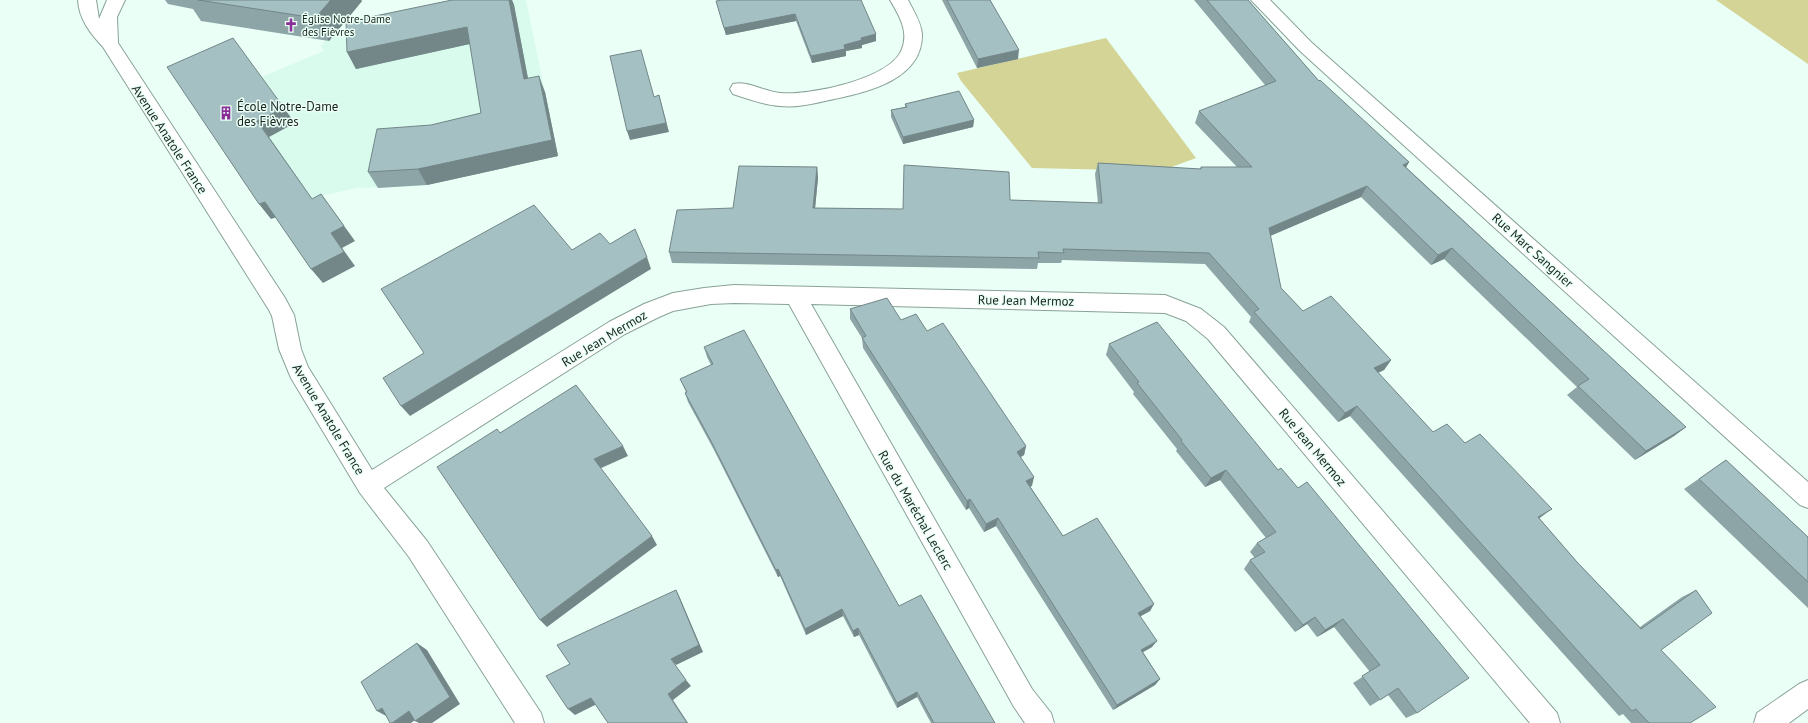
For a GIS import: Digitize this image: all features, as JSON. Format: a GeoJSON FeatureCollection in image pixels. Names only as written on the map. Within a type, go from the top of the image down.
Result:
{"type":"FeatureCollection","features":[{"type":"Feature","properties":{"kind":"street","name":"Avenue Anatole France"},"geometry":{"type":"LineString","coordinates":[[87,0],[89,13],[94,25],[109,43],[277,304],[283,315],[292,355],[298,371],[368,485],[418,549],[531,723]]}},
{"type":"Feature","properties":{"kind":"street"},"geometry":{"type":"LineString","coordinates":[[109,43],[108,17],[116,0]]}},
{"type":"Feature","properties":{"kind":"street"},"geometry":{"type":"LineString","coordinates":[[739,89],[772,99],[801,100],[878,81],[890,74],[900,64],[908,54],[912,44],[911,24],[899,0]]}},
{"type":"Feature","properties":{"kind":"street","name":"Rue Marc Sangnier"},"geometry":{"type":"LineString","coordinates":[[1260,0],[1306,47],[1808,497]]}},
{"type":"Feature","properties":{"kind":"street","name":"Rue Jean Mermoz"},"geometry":{"type":"LineString","coordinates":[[368,485],[617,328],[647,312],[672,302],[703,296],[734,294],[1165,304],[1186,310],[1203,320],[1216,334],[1548,723]]}},
{"type":"Feature","properties":{"kind":"street","name":"Rue du Maréchal Leclerc"},"geometry":{"type":"LineString","coordinates":[[795,296],[1019,692],[1041,723]]}},
{"type":"Feature","properties":{"kind":"street"},"geometry":{"type":"LineString","coordinates":[[1767,723],[1808,693]]}},
{"type":"Feature","properties":{"kind":"shaded area"},"geometry":{"type":"Polygon","coordinates":[[[515,0],[526,0],[558,156],[427,185],[356,188],[308,199],[218,66],[261,77],[324,51],[321,46],[329,37],[515,0]]]}},
{"type":"Feature","properties":{"kind":"green space"},"geometry":{"type":"Polygon","coordinates":[[[1716,0],[1808,0],[1808,64],[1716,0]]]}},
{"type":"Feature","properties":{"kind":"green space"},"geometry":{"type":"Polygon","coordinates":[[[1106,38],[1196,158],[1161,171],[1032,168],[961,81],[957,73],[1106,38]]]}},
{"type":"Feature","properties":{"kind":"building"},"geometry":{"type":"Polygon","coordinates":[[[198,0],[331,0],[315,18],[198,0]]]}},
{"type":"Feature","properties":{"kind":"building"},"geometry":{"type":"Polygon","coordinates":[[[452,0],[509,0],[524,79],[539,76],[552,140],[418,169],[368,172],[377,129],[431,125],[481,113],[467,27],[347,52],[346,22],[452,0]]]}},
{"type":"Feature","properties":{"kind":"building"},"geometry":{"type":"Polygon","coordinates":[[[861,0],[876,34],[844,45],[845,49],[811,56],[795,14],[724,28],[716,1],[861,0]]]}},
{"type":"Feature","properties":{"kind":"building"},"geometry":{"type":"Polygon","coordinates":[[[947,0],[990,0],[1019,50],[978,59],[947,0]]]}},
{"type":"Feature","properties":{"kind":"building"},"geometry":{"type":"Polygon","coordinates":[[[1207,0],[1248,0],[1319,81],[1320,80],[1409,162],[1403,165],[1686,427],[1646,451],[1578,386],[1589,379],[1452,248],[1438,255],[1367,186],[1269,228],[1281,288],[1303,311],[1331,296],[1391,360],[1374,368],[1433,432],[1447,424],[1465,443],[1480,434],[1552,509],[1538,517],[1577,562],[1641,629],[1696,590],[1712,613],[1661,650],[1716,707],[1690,723],[1649,723],[1636,709],[1632,711],[1357,406],[1345,413],[1254,312],[1259,309],[1209,253],[1063,249],[1064,253],[1038,252],[1039,258],[669,252],[677,210],[733,208],[739,166],[817,167],[813,208],[903,209],[904,165],[1009,172],[1010,200],[1102,203],[1098,163],[1201,169],[1201,167],[1252,167],[1199,111],[1276,81],[1207,0]]]}},
{"type":"Feature","properties":{"kind":"building"},"geometry":{"type":"Polygon","coordinates":[[[233,38],[284,108],[257,121],[312,199],[321,194],[344,226],[331,233],[344,252],[311,269],[265,202],[259,204],[167,67],[233,38]]]}},
{"type":"Feature","properties":{"kind":"building"},"geometry":{"type":"Polygon","coordinates":[[[641,50],[654,97],[659,95],[666,123],[627,131],[610,56],[641,50]]]}},
{"type":"Feature","properties":{"kind":"building"},"geometry":{"type":"Polygon","coordinates":[[[959,91],[974,120],[903,137],[891,110],[907,107],[905,104],[959,91]]]}},
{"type":"Feature","properties":{"kind":"building"},"geometry":{"type":"Polygon","coordinates":[[[534,205],[572,250],[600,233],[610,244],[635,229],[647,257],[401,406],[383,378],[424,353],[381,289],[534,205]]]}},
{"type":"Feature","properties":{"kind":"building"},"geometry":{"type":"Polygon","coordinates":[[[887,298],[901,320],[916,314],[927,331],[943,323],[1026,446],[1017,452],[1034,477],[1026,481],[1063,536],[1097,518],[1154,604],[1138,613],[1157,641],[1141,650],[1160,679],[1117,705],[998,518],[986,524],[970,499],[967,501],[862,338],[866,336],[850,309],[887,298]]]}},
{"type":"Feature","properties":{"kind":"building"},"geometry":{"type":"Polygon","coordinates":[[[1157,322],[1278,470],[1281,468],[1298,488],[1307,482],[1469,678],[1417,713],[1398,688],[1380,700],[1362,676],[1380,665],[1343,619],[1325,630],[1315,617],[1303,625],[1250,560],[1265,552],[1257,543],[1276,532],[1226,470],[1211,478],[1181,441],[1182,440],[1137,383],[1139,382],[1109,344],[1157,322]]]}},
{"type":"Feature","properties":{"kind":"building"},"geometry":{"type":"Polygon","coordinates":[[[744,330],[899,606],[921,595],[995,723],[934,723],[917,692],[897,703],[858,628],[853,631],[842,609],[805,629],[778,569],[776,570],[685,393],[687,392],[680,379],[713,364],[704,347],[744,330]]]}},
{"type":"Feature","properties":{"kind":"building"},"geometry":{"type":"Polygon","coordinates":[[[576,385],[623,446],[594,459],[652,536],[540,620],[437,467],[497,429],[500,433],[576,385]]]}},
{"type":"Feature","properties":{"kind":"building"},"geometry":{"type":"Polygon","coordinates":[[[1726,460],[1808,537],[1808,582],[1699,479],[1726,460]]]}},
{"type":"Feature","properties":{"kind":"building"},"geometry":{"type":"Polygon","coordinates":[[[676,590],[699,645],[671,659],[686,680],[668,694],[687,723],[608,723],[591,698],[568,709],[546,676],[570,664],[557,645],[676,590]]]}},
{"type":"Feature","properties":{"kind":"building"},"geometry":{"type":"Polygon","coordinates":[[[417,643],[450,697],[415,721],[409,711],[390,723],[382,708],[377,711],[361,682],[417,643]]]}},
{"type":"Feature","properties":{"kind":"place","name":"Église Notre-Dame des Fièvres"},"geometry":{"type":"Point","coordinates":[291,25]}},
{"type":"Feature","properties":{"kind":"place","name":"École Notre-Dame des Fièvres"},"geometry":{"type":"Point","coordinates":[226,113]}}]}
